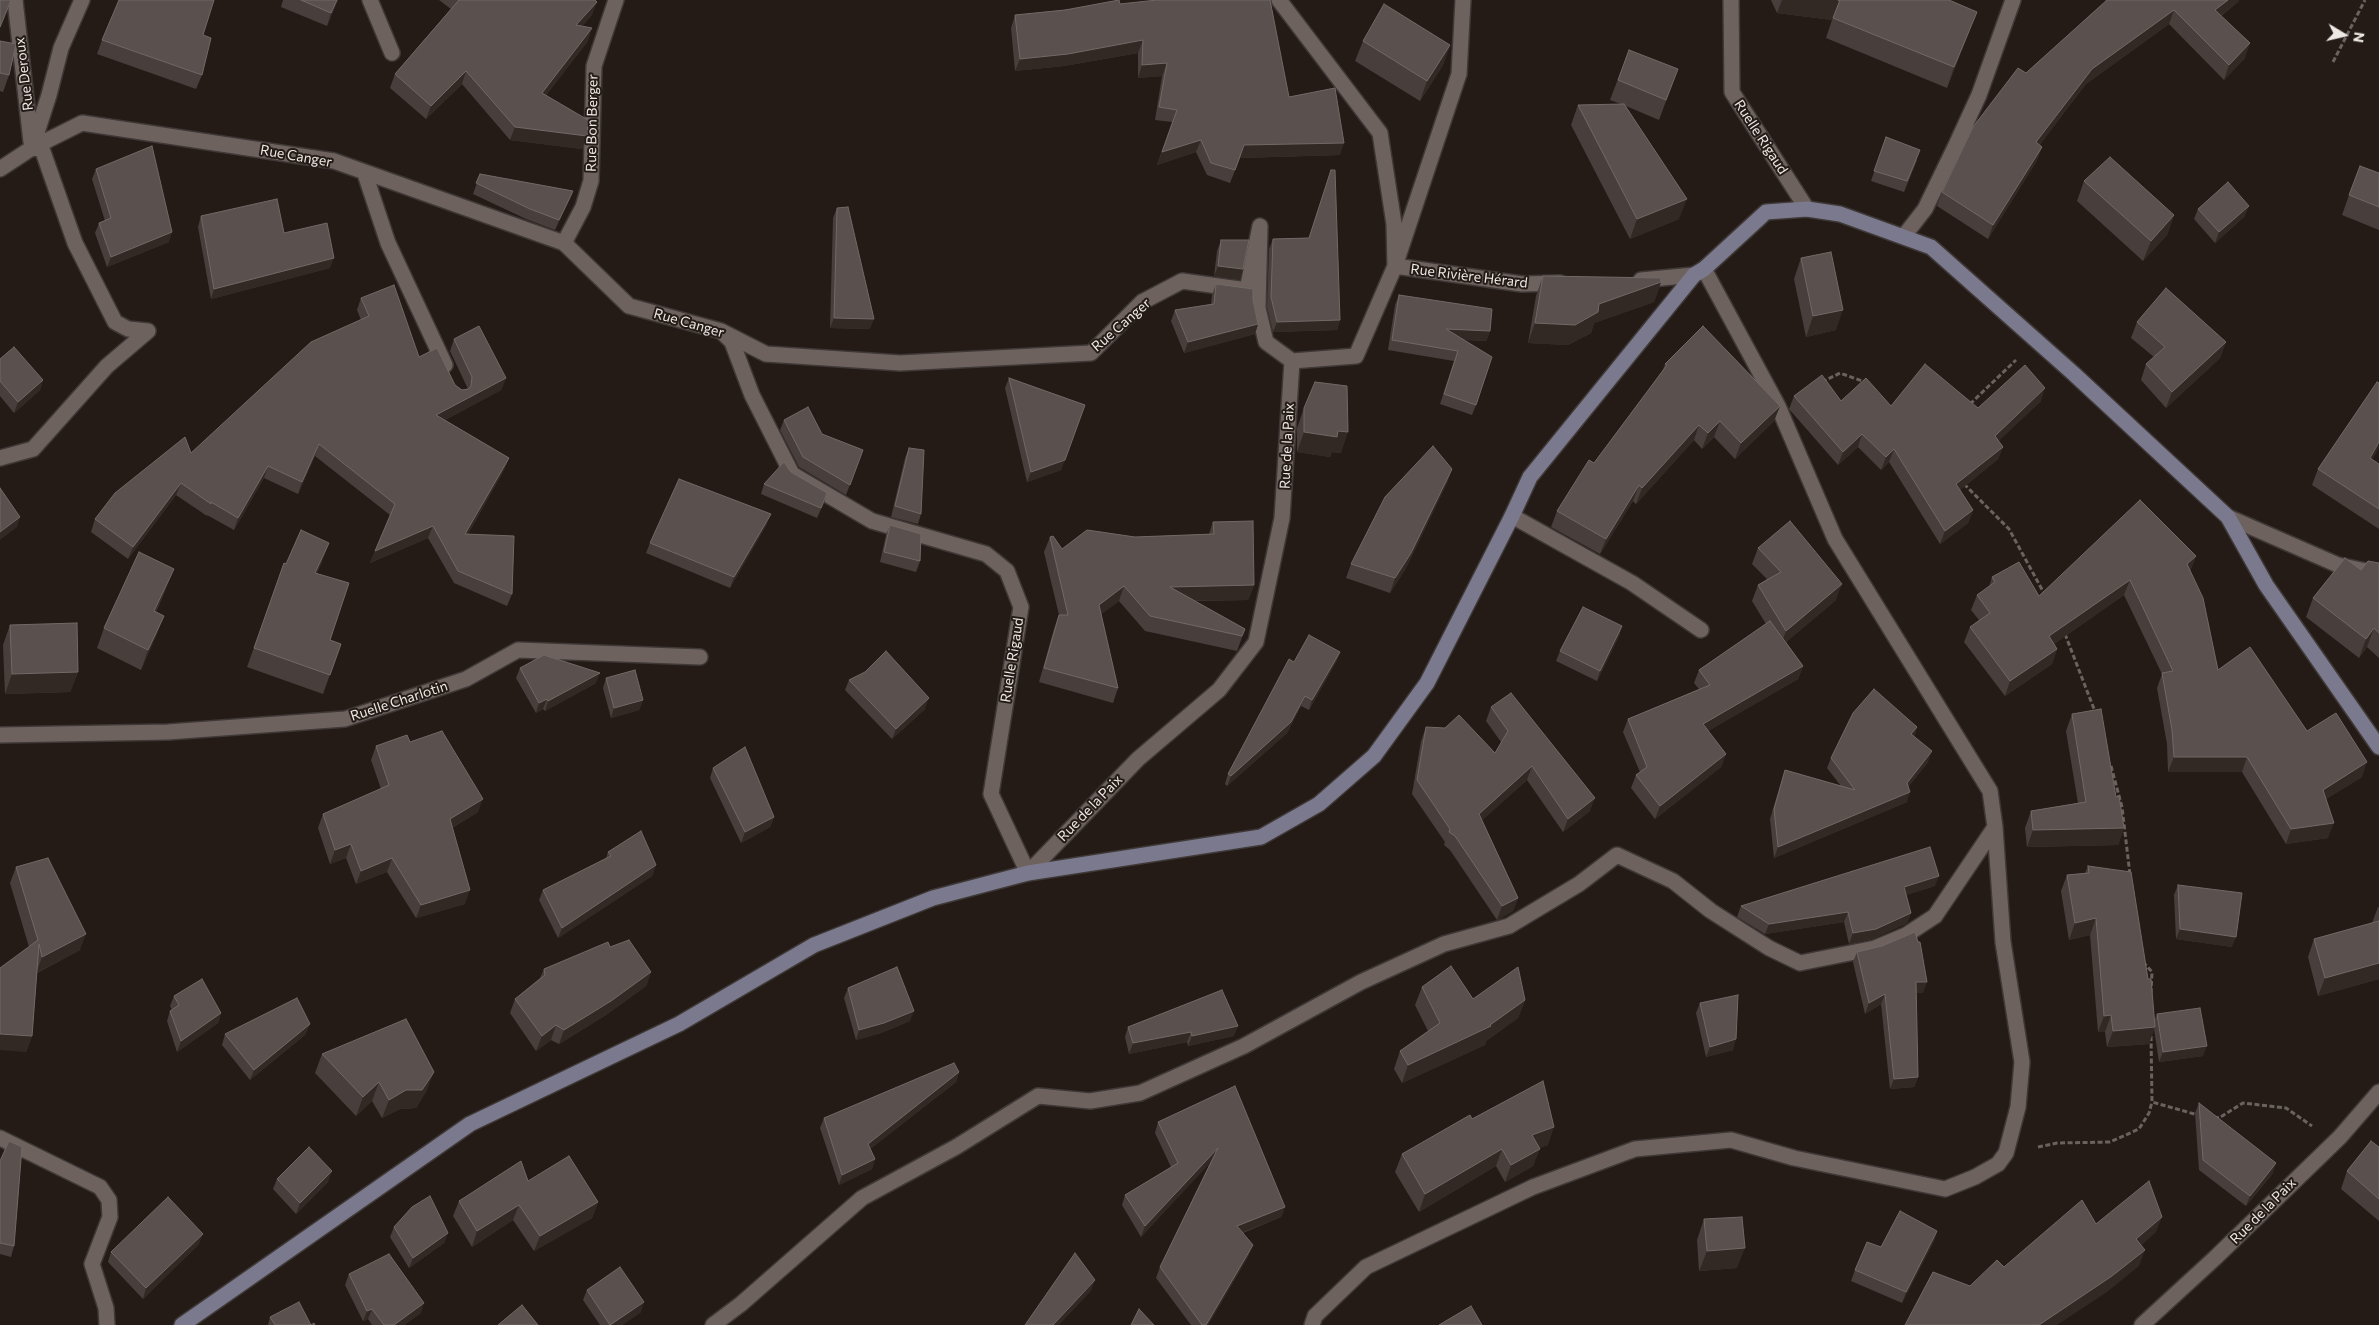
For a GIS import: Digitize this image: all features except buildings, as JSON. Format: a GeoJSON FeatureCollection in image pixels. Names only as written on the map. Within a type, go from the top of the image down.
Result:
{"type":"FeatureCollection","features":[{"type":"Feature","properties":{"kind":"street","name":"Rue Deroux"},"geometry":{"type":"LineString","coordinates":[[15,0],[32,148]]}},
{"type":"Feature","properties":{"kind":"street"},"geometry":{"type":"LineString","coordinates":[[0,458],[34,449],[106,366],[148,331],[128,329],[115,322],[75,243],[42,149],[32,148],[49,96],[61,48],[82,0]]}},
{"type":"Feature","properties":{"kind":"street"},"geometry":{"type":"LineString","coordinates":[[370,0],[392,52]]}},
{"type":"Feature","properties":{"kind":"street","name":"Rue Bon Berger"},"geometry":{"type":"LineString","coordinates":[[564,243],[584,207],[591,181],[594,66],[616,0]]}},
{"type":"Feature","properties":{"kind":"street","name":"Rue Rivière Hérard"},"geometry":{"type":"LineString","coordinates":[[1279,0],[1380,133],[1394,224],[1394,266],[1522,284],[1572,283]]}},
{"type":"Feature","properties":{"kind":"street"},"geometry":{"type":"LineString","coordinates":[[1292,361],[1356,356],[1394,266],[1459,74],[1463,0]]}},
{"type":"Feature","properties":{"kind":"street","name":"Ruelle Rigaud"},"geometry":{"type":"LineString","coordinates":[[1731,0],[1732,92],[1807,209]]}},
{"type":"Feature","properties":{"kind":"street"},"geometry":{"type":"LineString","coordinates":[[1904,236],[1924,210],[1964,128],[1979,95],[2012,0]]}},
{"type":"Feature","properties":{"kind":"street","name":"Rue Canger"},"geometry":{"type":"LineString","coordinates":[[0,169],[32,148],[82,123],[334,161],[364,174],[564,243],[629,306],[721,331],[766,354],[900,363],[1091,353],[1142,302],[1182,281],[1247,290],[1260,226],[1258,308],[1266,342],[1292,361]]}},
{"type":"Feature","properties":{"kind":"street"},"geometry":{"type":"LineString","coordinates":[[364,174],[388,243],[450,376]]}},
{"type":"Feature","properties":{"kind":"street"},"geometry":{"type":"LineString","coordinates":[[182,1325],[470,1124],[679,1024],[814,945],[932,898],[1028,872],[1261,836],[1319,804],[1374,756],[1427,683],[1512,516],[1530,476],[1699,272],[1766,212],[1807,209],[1840,214],[1931,247],[2034,338],[2228,517],[2266,585],[2379,747]]}},
{"type":"Feature","properties":{"kind":"street"},"geometry":{"type":"LineString","coordinates":[[1631,282],[1699,272]]}},
{"type":"Feature","properties":{"kind":"street"},"geometry":{"type":"LineString","coordinates":[[1312,1325],[1315,1316],[1366,1267],[1533,1187],[1635,1149],[1731,1140],[1794,1158],[1945,1189],[1975,1177],[1998,1164],[2006,1153],[2018,1107],[2022,1062],[2003,942],[1995,827],[1990,791],[1835,539],[1778,406],[1699,272]]}},
{"type":"Feature","properties":{"kind":"street","name":"Ruelle Rigaud"},"geometry":{"type":"LineString","coordinates":[[721,331],[732,342],[752,395],[792,474],[872,521],[986,554],[1007,571],[1021,607],[991,794],[1028,872]]}},
{"type":"Feature","properties":{"kind":"street","name":"Rue de la Paix"},"geometry":{"type":"LineString","coordinates":[[1028,872],[1138,759],[1219,690],[1256,642],[1282,518],[1292,361]]}},
{"type":"Feature","properties":{"kind":"street"},"geometry":{"type":"LineString","coordinates":[[1512,516],[1632,583],[1701,630]]}},
{"type":"Feature","properties":{"kind":"street"},"geometry":{"type":"LineString","coordinates":[[2228,517],[2338,565],[2379,574]]}},
{"type":"Feature","properties":{"kind":"street","name":"Ruelle Charlotin"},"geometry":{"type":"LineString","coordinates":[[0,735],[168,732],[345,719],[466,679],[518,650],[700,657]]}},
{"type":"Feature","properties":{"kind":"street"},"geometry":{"type":"LineString","coordinates":[[713,1325],[741,1304],[862,1198],[956,1146],[1038,1096],[1090,1101],[1149,1089],[1244,1046],[1361,982],[1444,944],[1509,926],[1579,884],[1617,855],[1673,881],[1711,911],[1769,948],[1800,963],[1875,948],[1906,935],[1935,916],[1995,827]]}},
{"type":"Feature","properties":{"kind":"street","name":"Rue de la Paix"},"geometry":{"type":"LineString","coordinates":[[2142,1325],[2215,1258],[2340,1137],[2379,1092]]}},
{"type":"Feature","properties":{"kind":"street"},"geometry":{"type":"LineString","coordinates":[[0,1138],[100,1187],[109,1200],[110,1217],[92,1264],[106,1308],[107,1325]]}},
{"type":"Feature","properties":{"kind":"path"},"geometry":{"type":"LineString","coordinates":[[2333,62],[2365,0]]}},
{"type":"Feature","properties":{"kind":"path"},"geometry":{"type":"LineString","coordinates":[[1964,410],[2020,356],[2034,338]]}},
{"type":"Feature","properties":{"kind":"path"},"geometry":{"type":"LineString","coordinates":[[1778,406],[1840,373],[1867,383]]}},
{"type":"Feature","properties":{"kind":"path"},"geometry":{"type":"LineString","coordinates":[[1961,481],[2009,529],[2049,604]]}},
{"type":"Feature","properties":{"kind":"path"},"geometry":{"type":"LineString","coordinates":[[2063,630],[2072,648],[2098,719]]}},
{"type":"Feature","properties":{"kind":"path"},"geometry":{"type":"LineString","coordinates":[[2110,763],[2122,807],[2130,877]]}},
{"type":"Feature","properties":{"kind":"path"},"geometry":{"type":"LineString","coordinates":[[2141,959],[2152,972],[2151,998]]}},
{"type":"Feature","properties":{"kind":"path"},"geometry":{"type":"LineString","coordinates":[[2006,1153],[2057,1143],[2110,1142],[2139,1129],[2149,1113],[2152,1102],[2151,1033]]}},
{"type":"Feature","properties":{"kind":"path"},"geometry":{"type":"LineString","coordinates":[[2152,1102],[2177,1111],[2202,1116]]}},
{"type":"Feature","properties":{"kind":"path"},"geometry":{"type":"LineString","coordinates":[[2211,1116],[2219,1118],[2243,1103],[2286,1108],[2311,1124],[2329,1146]]}}]}
